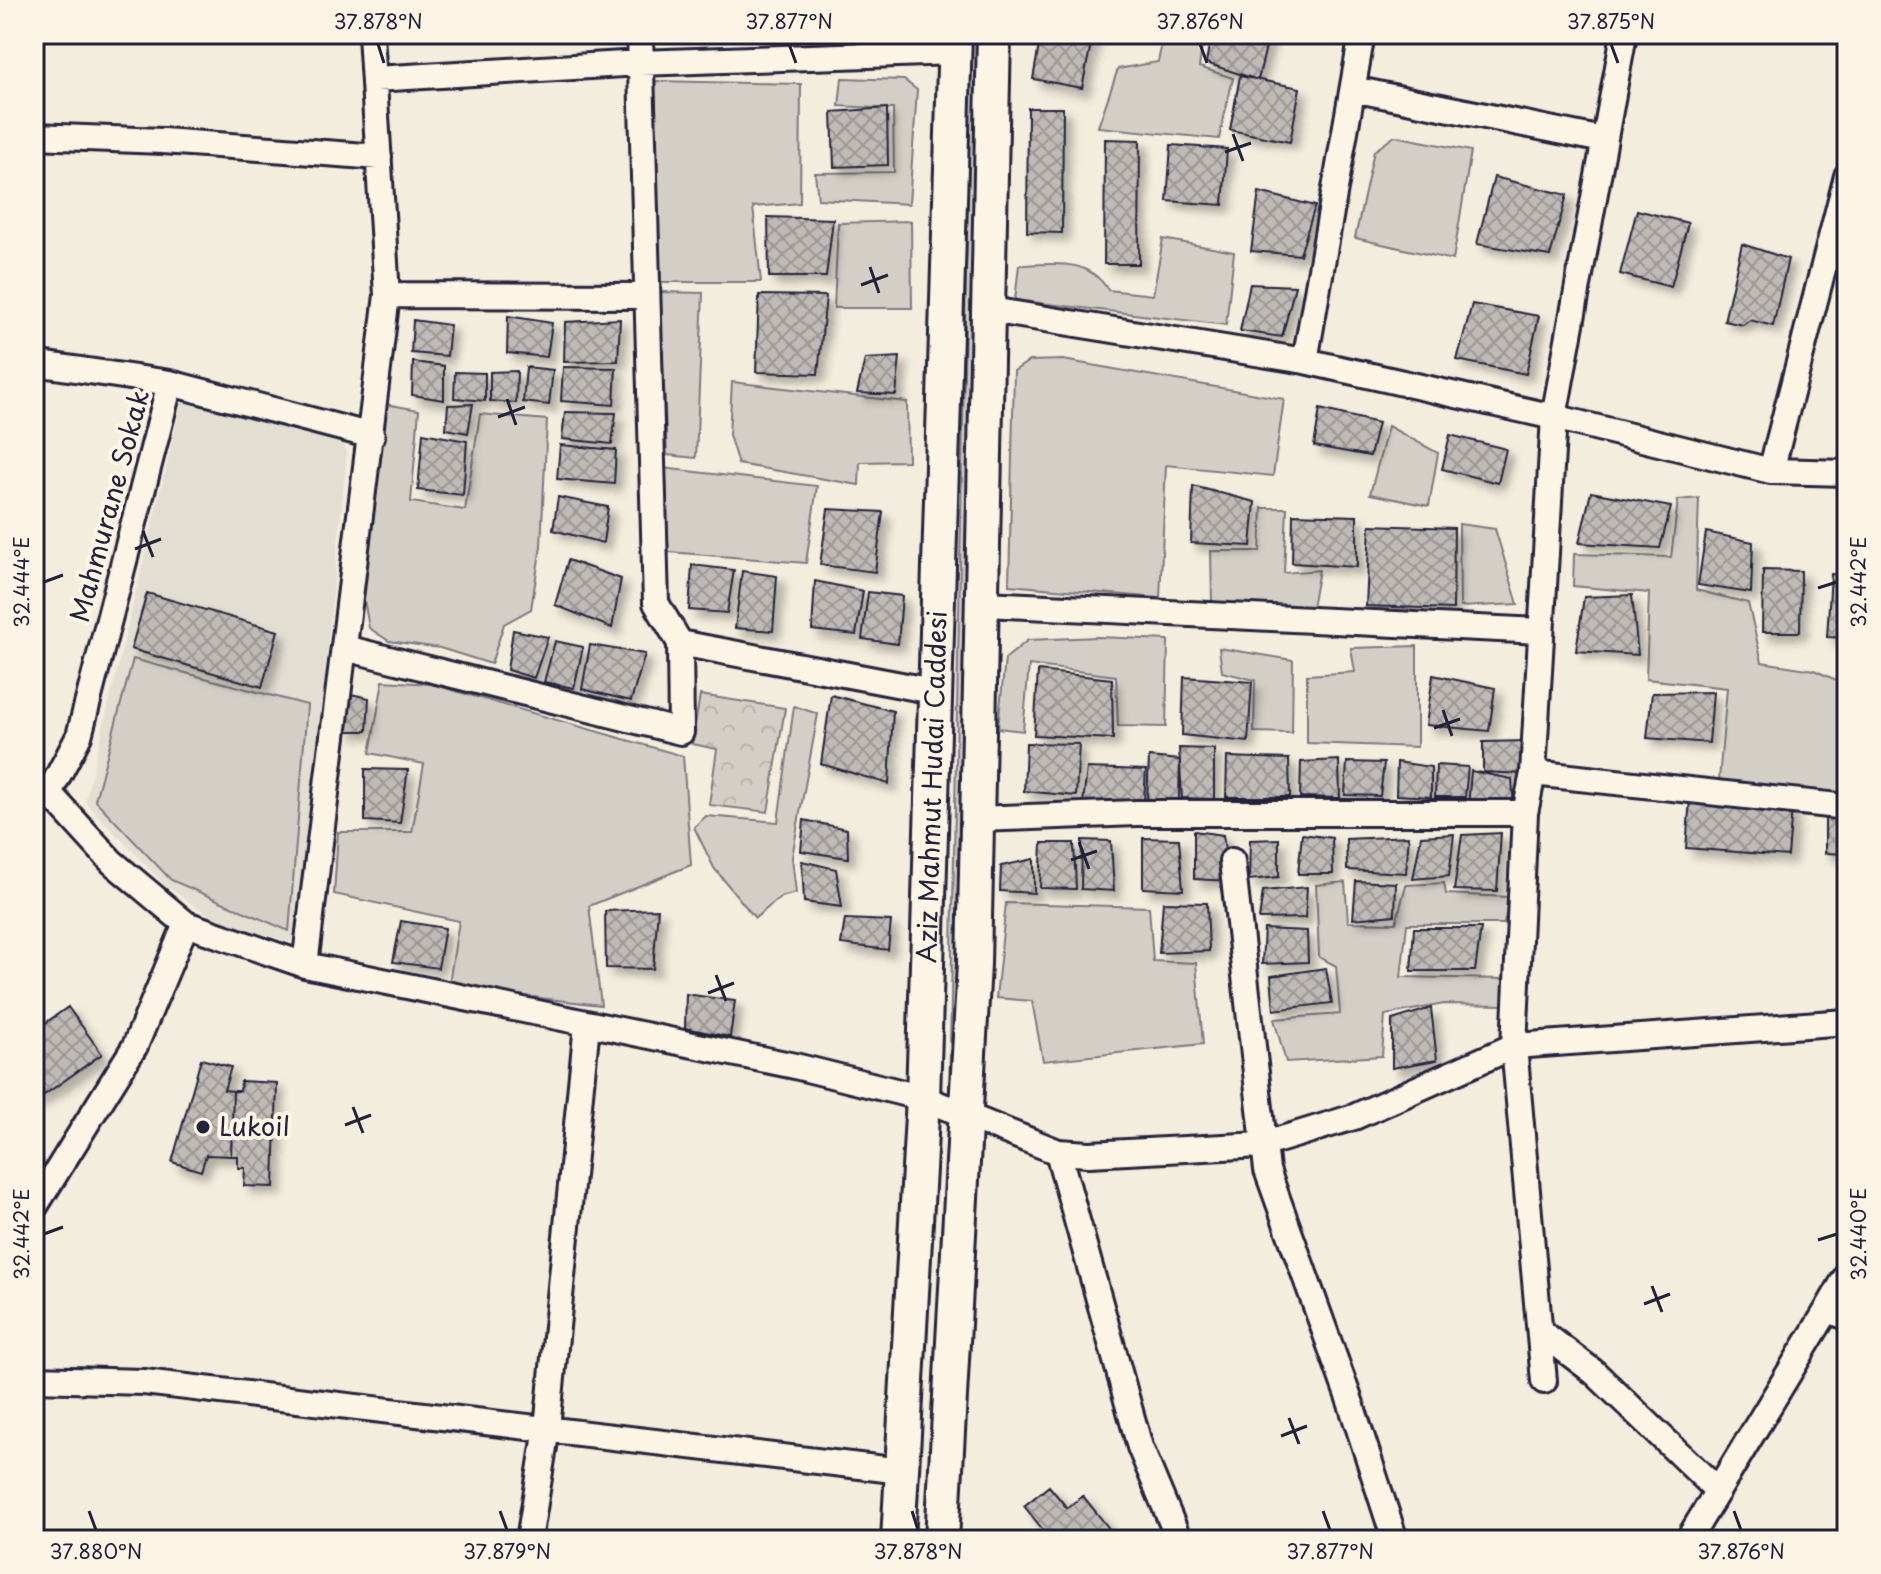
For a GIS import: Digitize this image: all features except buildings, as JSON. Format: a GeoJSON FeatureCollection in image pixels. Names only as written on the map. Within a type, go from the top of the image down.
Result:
{"type":"FeatureCollection","features":[{"type":"Feature","properties":{"kind":"street"},"geometry":{"type":"LineString","coordinates":[[305,965],[387,295],[371,34]]}},
{"type":"Feature","properties":{"kind":"street"},"geometry":{"type":"LineString","coordinates":[[345,648],[681,732],[680,643],[656,603],[640,34]]}},
{"type":"Feature","properties":{"kind":"street","name":"Aziz Mahmut Hudai Caddesi"},"geometry":{"type":"LineString","coordinates":[[942,1540],[968,1116],[985,604],[994,34]]}},
{"type":"Feature","properties":{"kind":"street"},"geometry":{"type":"LineString","coordinates":[[1305,361],[1362,34]]}},
{"type":"Feature","properties":{"kind":"street"},"geometry":{"type":"LineString","coordinates":[[1544,1381],[1514,1046],[1525,813],[1533,773],[1554,417],[1624,34]]}},
{"type":"Feature","properties":{"kind":"street"},"geometry":{"type":"LineString","coordinates":[[375,79],[955,43]]}},
{"type":"Feature","properties":{"kind":"street","name":"Aziz Mahmut Hudai Caddesi"},"geometry":{"type":"LineString","coordinates":[[898,1540],[923,1098],[938,692],[955,43]]}},
{"type":"Feature","properties":{"kind":"street"},"geometry":{"type":"LineString","coordinates":[[1353,89],[1603,140]]}},
{"type":"Feature","properties":{"kind":"street"},"geometry":{"type":"LineString","coordinates":[[34,136],[163,141],[379,157]]}},
{"type":"Feature","properties":{"kind":"street"},"geometry":{"type":"LineString","coordinates":[[1771,471],[1847,176]]}},
{"type":"Feature","properties":{"kind":"street"},"geometry":{"type":"LineString","coordinates":[[387,295],[646,296]]}},
{"type":"Feature","properties":{"kind":"street"},"geometry":{"type":"LineString","coordinates":[[990,310],[1305,361],[1554,417],[1771,471],[1847,473]]}},
{"type":"Feature","properties":{"kind":"street"},"geometry":{"type":"LineString","coordinates":[[34,363],[170,383]]}},
{"type":"Feature","properties":{"kind":"street","name":"Mahmurane Sokak"},"geometry":{"type":"LineString","coordinates":[[41,789],[79,736],[170,383],[372,436]]}},
{"type":"Feature","properties":{"kind":"street"},"geometry":{"type":"LineString","coordinates":[[985,604],[1540,631]]}},
{"type":"Feature","properties":{"kind":"street"},"geometry":{"type":"LineString","coordinates":[[680,643],[938,692]]}},
{"type":"Feature","properties":{"kind":"street"},"geometry":{"type":"LineString","coordinates":[[1533,773],[1847,807]]}},
{"type":"Feature","properties":{"kind":"street"},"geometry":{"type":"LineString","coordinates":[[41,789],[112,862],[186,924],[305,965],[795,1066],[923,1098],[1058,1152],[1089,1154],[1262,1145],[1354,1117],[1514,1046],[1847,1022]]}},
{"type":"Feature","properties":{"kind":"street"},"geometry":{"type":"LineString","coordinates":[[977,819],[1137,813],[1525,813]]}},
{"type":"Feature","properties":{"kind":"street"},"geometry":{"type":"LineString","coordinates":[[1232,861],[1267,1170],[1351,1404],[1395,1540]]}},
{"type":"Feature","properties":{"kind":"street"},"geometry":{"type":"LineString","coordinates":[[34,1208],[135,1046],[186,924]]}},
{"type":"Feature","properties":{"kind":"street"},"geometry":{"type":"LineString","coordinates":[[529,1540],[547,1428],[587,1024]]}},
{"type":"Feature","properties":{"kind":"street"},"geometry":{"type":"LineString","coordinates":[[1058,1152],[1140,1447],[1179,1540]]}},
{"type":"Feature","properties":{"kind":"street"},"geometry":{"type":"LineString","coordinates":[[1688,1540],[1837,1313],[1847,1275]]}},
{"type":"Feature","properties":{"kind":"street"},"geometry":{"type":"LineString","coordinates":[[1540,1331],[1595,1373],[1718,1491]]}},
{"type":"Feature","properties":{"kind":"street"},"geometry":{"type":"LineString","coordinates":[[34,1379],[144,1382],[902,1471]]}},
{"type":"Feature","properties":{"kind":"shaded area"},"geometry":{"type":"Polygon","coordinates":[[[184,393],[339,434],[347,453],[299,929],[290,942],[216,920],[166,886],[85,802],[184,393]]]}},
{"type":"Feature","properties":{"kind":"green space"},"geometry":{"type":"Polygon","coordinates":[[[971,34],[981,34],[957,1099],[949,1097],[971,34]]]}},
{"type":"Feature","properties":{"kind":"green space"},"geometry":{"type":"Polygon","coordinates":[[[1164,34],[1204,34],[1199,67],[1233,78],[1219,139],[1098,127],[1118,69],[1158,62],[1164,34]]]}},
{"type":"Feature","properties":{"kind":"green space"},"geometry":{"type":"Polygon","coordinates":[[[842,78],[904,80],[917,90],[909,204],[818,199],[815,173],[894,172],[893,109],[839,106],[842,78]]]}},
{"type":"Feature","properties":{"kind":"green space"},"geometry":{"type":"Polygon","coordinates":[[[653,81],[801,84],[800,203],[753,207],[761,282],[656,282],[653,81]]]}},
{"type":"Feature","properties":{"kind":"green space"},"geometry":{"type":"Polygon","coordinates":[[[1395,136],[1471,151],[1453,260],[1355,238],[1374,151],[1395,136]]]}},
{"type":"Feature","properties":{"kind":"green space"},"geometry":{"type":"Polygon","coordinates":[[[911,221],[912,308],[834,308],[838,223],[911,221]]]}},
{"type":"Feature","properties":{"kind":"green space"},"geometry":{"type":"Polygon","coordinates":[[[1163,239],[1234,252],[1226,325],[1015,300],[1019,265],[1044,264],[1080,267],[1100,279],[1108,290],[1153,295],[1163,239]]]}},
{"type":"Feature","properties":{"kind":"green space"},"geometry":{"type":"Polygon","coordinates":[[[660,292],[703,293],[696,458],[667,455],[660,292]]]}},
{"type":"Feature","properties":{"kind":"green space"},"geometry":{"type":"Polygon","coordinates":[[[1063,360],[1284,399],[1273,476],[1166,465],[1160,598],[1009,585],[1014,371],[1029,361],[1063,360]]]}},
{"type":"Feature","properties":{"kind":"green space"},"geometry":{"type":"Polygon","coordinates":[[[732,382],[907,402],[908,461],[860,462],[859,485],[738,464],[729,435],[732,382]]]}},
{"type":"Feature","properties":{"kind":"green space"},"geometry":{"type":"Polygon","coordinates":[[[385,404],[419,410],[411,502],[465,510],[480,414],[547,420],[541,546],[531,609],[504,624],[491,664],[440,648],[389,641],[369,628],[364,600],[385,404]]]}},
{"type":"Feature","properties":{"kind":"green space"},"geometry":{"type":"Polygon","coordinates":[[[1388,426],[1438,453],[1429,506],[1370,494],[1388,426]]]}},
{"type":"Feature","properties":{"kind":"green space"},"geometry":{"type":"Polygon","coordinates":[[[662,468],[817,486],[806,563],[669,552],[662,468]]]}},
{"type":"Feature","properties":{"kind":"green space"},"geometry":{"type":"Polygon","coordinates":[[[1699,498],[1696,590],[1748,603],[1762,662],[1814,670],[1847,685],[1845,794],[1719,780],[1727,688],[1646,679],[1649,593],[1573,586],[1574,554],[1671,557],[1678,500],[1699,498]]]}},
{"type":"Feature","properties":{"kind":"green space"},"geometry":{"type":"Polygon","coordinates":[[[1262,508],[1287,508],[1284,573],[1319,570],[1312,607],[1212,603],[1211,551],[1260,551],[1262,508]]]}},
{"type":"Feature","properties":{"kind":"green space"},"geometry":{"type":"Polygon","coordinates":[[[1459,524],[1495,529],[1518,604],[1460,607],[1459,524]]]}},
{"type":"Feature","properties":{"kind":"green space"},"geometry":{"type":"Polygon","coordinates":[[[1098,637],[1168,640],[1166,727],[1118,726],[1116,676],[1029,665],[1023,731],[998,728],[1005,659],[1028,640],[1098,637]]]}},
{"type":"Feature","properties":{"kind":"green space"},"geometry":{"type":"Polygon","coordinates":[[[1417,646],[1417,747],[1307,743],[1307,675],[1355,672],[1351,648],[1417,646]]]}},
{"type":"Feature","properties":{"kind":"green space"},"geometry":{"type":"Polygon","coordinates":[[[1219,648],[1293,660],[1292,733],[1254,732],[1255,680],[1222,672],[1219,648]]]}},
{"type":"Feature","properties":{"kind":"green space"},"geometry":{"type":"Polygon","coordinates":[[[133,659],[307,705],[289,931],[171,880],[95,800],[133,659]]]}},
{"type":"Feature","properties":{"kind":"green space"},"geometry":{"type":"Polygon","coordinates":[[[383,681],[431,684],[683,756],[691,865],[589,906],[601,1005],[488,992],[449,983],[459,921],[334,894],[338,832],[412,832],[424,764],[370,753],[383,681]]]}},
{"type":"Feature","properties":{"kind":"green space"},"geometry":{"type":"Polygon","coordinates":[[[700,695],[785,708],[768,812],[709,805],[717,749],[692,744],[700,695]]]}},
{"type":"Feature","properties":{"kind":"green space"},"geometry":{"type":"Polygon","coordinates":[[[794,706],[818,714],[792,857],[796,893],[781,897],[755,918],[714,868],[694,827],[706,816],[778,822],[794,706]]]}},
{"type":"Feature","properties":{"kind":"green space"},"geometry":{"type":"Polygon","coordinates":[[[1345,882],[1348,922],[1396,923],[1406,885],[1444,883],[1446,894],[1509,897],[1504,924],[1407,924],[1401,977],[1506,979],[1504,1005],[1444,1004],[1385,1015],[1382,1056],[1286,1062],[1274,1019],[1340,1014],[1336,966],[1319,957],[1316,885],[1345,882]]]}},
{"type":"Feature","properties":{"kind":"green space"},"geometry":{"type":"Polygon","coordinates":[[[1006,903],[1149,907],[1153,961],[1196,963],[1203,1044],[1043,1061],[1032,1001],[996,998],[1006,903]]]}},
{"type":"Feature","properties":{"kind":"place","name":"Lukoil"},"geometry":{"type":"Point","coordinates":[203,1127]}}]}
